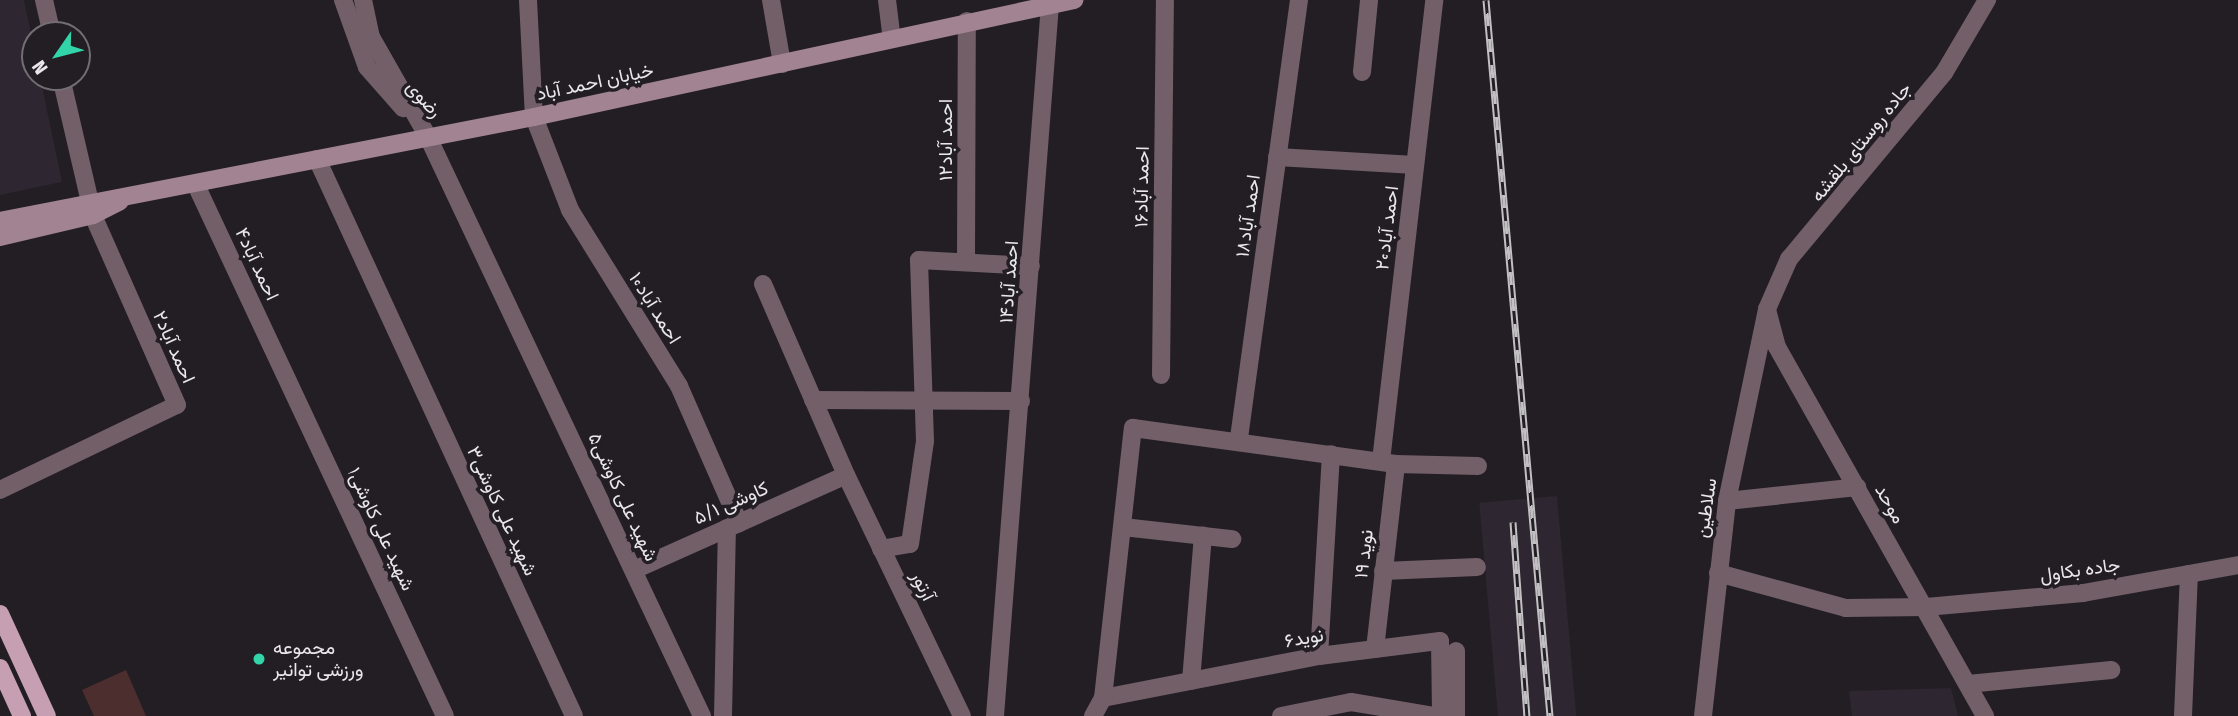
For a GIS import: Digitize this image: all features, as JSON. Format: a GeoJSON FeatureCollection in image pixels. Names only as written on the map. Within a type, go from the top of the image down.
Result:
{"type":"FeatureCollection","features":[{"type":"Feature","properties":{"kind":"main road","name":"خیابان احمد آباد"},"geometry":{"type":"LineString","coordinates":[[0,237],[123,200],[782,64],[967,22],[1025,5],[1074,0]]}},
{"type":"Feature","properties":{"kind":"main road","name":"خیابان احمد آباد"},"geometry":{"type":"LineString","coordinates":[[0,221],[91,208]]}},
{"type":"Feature","properties":{"kind":"main road"},"geometry":{"type":"LineString","coordinates":[[0,614],[47,716]]}},
{"type":"Feature","properties":{"kind":"main road"},"geometry":{"type":"LineString","coordinates":[[0,668],[22,716]]}},
{"type":"Feature","properties":{"kind":"street"},"geometry":{"type":"LineString","coordinates":[[44,0],[49,21]]}},
{"type":"Feature","properties":{"kind":"street","name":"رضوی"},"geometry":{"type":"LineString","coordinates":[[343,0],[367,67],[428,137]]}},
{"type":"Feature","properties":{"kind":"street","name":"رضوی"},"geometry":{"type":"LineString","coordinates":[[363,0],[372,37],[428,137]]}},
{"type":"Feature","properties":{"kind":"street","name":"احمد آباد۱۰"},"geometry":{"type":"LineString","coordinates":[[528,0],[534,117],[570,210],[679,386],[733,526]]}},
{"type":"Feature","properties":{"kind":"street"},"geometry":{"type":"LineString","coordinates":[[771,0],[782,64]]}},
{"type":"Feature","properties":{"kind":"street"},"geometry":{"type":"LineString","coordinates":[[887,0],[892,38]]}},
{"type":"Feature","properties":{"kind":"street","name":"احمد آباد۱۶"},"geometry":{"type":"LineString","coordinates":[[1161,375],[1166,0]]}},
{"type":"Feature","properties":{"kind":"street","name":"احمد آباد۱۸"},"geometry":{"type":"LineString","coordinates":[[1239,438],[1299,0]]}},
{"type":"Feature","properties":{"kind":"street"},"geometry":{"type":"LineString","coordinates":[[1362,72],[1369,0]]}},
{"type":"Feature","properties":{"kind":"street","name":"احمد آباد۲۰"},"geometry":{"type":"LineString","coordinates":[[1389,463],[1415,165],[1434,0]]}},
{"type":"Feature","properties":{"kind":"street","name":"جاده روستای بلقشه"},"geometry":{"type":"LineString","coordinates":[[1767,309],[1789,259],[1944,73],[1987,0]]}},
{"type":"Feature","properties":{"kind":"street","name":"احمد آباد۱۴"},"geometry":{"type":"LineString","coordinates":[[995,716],[1010,562],[1050,4]]}},
{"type":"Feature","properties":{"kind":"street","name":"احمد آباد۱۲"},"geometry":{"type":"LineString","coordinates":[[967,22],[967,259]]}},
{"type":"Feature","properties":{"kind":"street"},"geometry":{"type":"LineString","coordinates":[[64,91],[91,208]]}},
{"type":"Feature","properties":{"kind":"street","name":"شهید علی کاوشی۵"},"geometry":{"type":"LineString","coordinates":[[428,137],[702,716]]}},
{"type":"Feature","properties":{"kind":"street"},"geometry":{"type":"LineString","coordinates":[[1277,157],[1415,165]]}},
{"type":"Feature","properties":{"kind":"street","name":"شهید علی کاوشی۳"},"geometry":{"type":"LineString","coordinates":[[317,159],[574,716]]}},
{"type":"Feature","properties":{"kind":"street","name":"احمد آباد۴"},"geometry":{"type":"LineString","coordinates":[[197,185],[279,360]]}},
{"type":"Feature","properties":{"kind":"street","name":"احمد آباد۲"},"geometry":{"type":"LineString","coordinates":[[0,490],[177,405],[91,208]]}},
{"type":"Feature","properties":{"kind":"street"},"geometry":{"type":"LineString","coordinates":[[881,549],[910,544],[925,441],[919,260],[967,259],[1031,266]]}},
{"type":"Feature","properties":{"kind":"street","name":"آرتور"},"geometry":{"type":"LineString","coordinates":[[763,284],[846,475],[962,716]]}},
{"type":"Feature","properties":{"kind":"street","name":"موحد"},"geometry":{"type":"LineString","coordinates":[[1767,309],[1777,347],[1986,716]]}},
{"type":"Feature","properties":{"kind":"street","name":"سلاطین"},"geometry":{"type":"LineString","coordinates":[[1703,716],[1727,501],[1767,309]]}},
{"type":"Feature","properties":{"kind":"street","name":"شهید علی کاوشی۱"},"geometry":{"type":"LineString","coordinates":[[279,360],[445,716]]}},
{"type":"Feature","properties":{"kind":"street"},"geometry":{"type":"LineString","coordinates":[[813,400],[1021,401]]}},
{"type":"Feature","properties":{"kind":"street"},"geometry":{"type":"LineString","coordinates":[[1093,716],[1103,698],[1133,428],[1239,438],[1389,463],[1478,466]]}},
{"type":"Feature","properties":{"kind":"street"},"geometry":{"type":"LineString","coordinates":[[1319,656],[1331,454]]}},
{"type":"Feature","properties":{"kind":"street","name":"نوید ۱۹"},"geometry":{"type":"LineString","coordinates":[[1375,649],[1383,571],[1389,463]]}},
{"type":"Feature","properties":{"kind":"street","name":"کاوشی ۵/۱"},"geometry":{"type":"LineString","coordinates":[[634,570],[846,475]]}},
{"type":"Feature","properties":{"kind":"street"},"geometry":{"type":"LineString","coordinates":[[1727,501],[1857,487]]}},
{"type":"Feature","properties":{"kind":"street"},"geometry":{"type":"LineString","coordinates":[[723,716],[733,526]]}},
{"type":"Feature","properties":{"kind":"street"},"geometry":{"type":"LineString","coordinates":[[1122,527],[1232,539]]}},
{"type":"Feature","properties":{"kind":"street"},"geometry":{"type":"LineString","coordinates":[[1191,681],[1203,535]]}},
{"type":"Feature","properties":{"kind":"street","name":"جاده بکاول"},"geometry":{"type":"LineString","coordinates":[[1717,573],[1846,608],[1926,607],[2083,593],[2238,565]]}},
{"type":"Feature","properties":{"kind":"street"},"geometry":{"type":"LineString","coordinates":[[1383,571],[1477,567]]}},
{"type":"Feature","properties":{"kind":"street"},"geometry":{"type":"LineString","coordinates":[[2183,716],[2189,574]]}},
{"type":"Feature","properties":{"kind":"street","name":"نوید۶"},"geometry":{"type":"LineString","coordinates":[[1103,698],[1319,656],[1440,641],[1441,716]]}},
{"type":"Feature","properties":{"kind":"street"},"geometry":{"type":"LineString","coordinates":[[1456,651],[1456,716]]}},
{"type":"Feature","properties":{"kind":"street"},"geometry":{"type":"LineString","coordinates":[[1968,684],[2111,670]]}},
{"type":"Feature","properties":{"kind":"street"},"geometry":{"type":"LineString","coordinates":[[1281,716],[1351,702],[1435,716]]}},
{"type":"Feature","properties":{"kind":"shaded area"},"geometry":{"type":"Polygon","coordinates":[[[0,0],[24,0],[28,21],[21,21],[21,91],[43,91],[62,182],[0,195],[0,0]]]}},
{"type":"Feature","properties":{"kind":"shaded area"},"geometry":{"type":"Polygon","coordinates":[[[1557,496],[1576,716],[1498,716],[1479,503],[1557,496]]]}},
{"type":"Feature","properties":{"kind":"shaded area"},"geometry":{"type":"Polygon","coordinates":[[[126,670],[146,716],[94,716],[82,690],[126,670]]]}},
{"type":"Feature","properties":{"kind":"shaded area"},"geometry":{"type":"Polygon","coordinates":[[[1951,688],[1958,716],[1852,716],[1849,691],[1951,688]]]}},
{"type":"Feature","properties":{"kind":"railway"},"geometry":{"type":"LineString","coordinates":[[1486,0],[1550,716]]}},
{"type":"Feature","properties":{"kind":"railway"},"geometry":{"type":"LineString","coordinates":[[1513,522],[1527,716]]}},
{"type":"Feature","properties":{"kind":"place","name":"مجموعه ورزشی توانیر"},"geometry":{"type":"Point","coordinates":[259,659]}}]}
